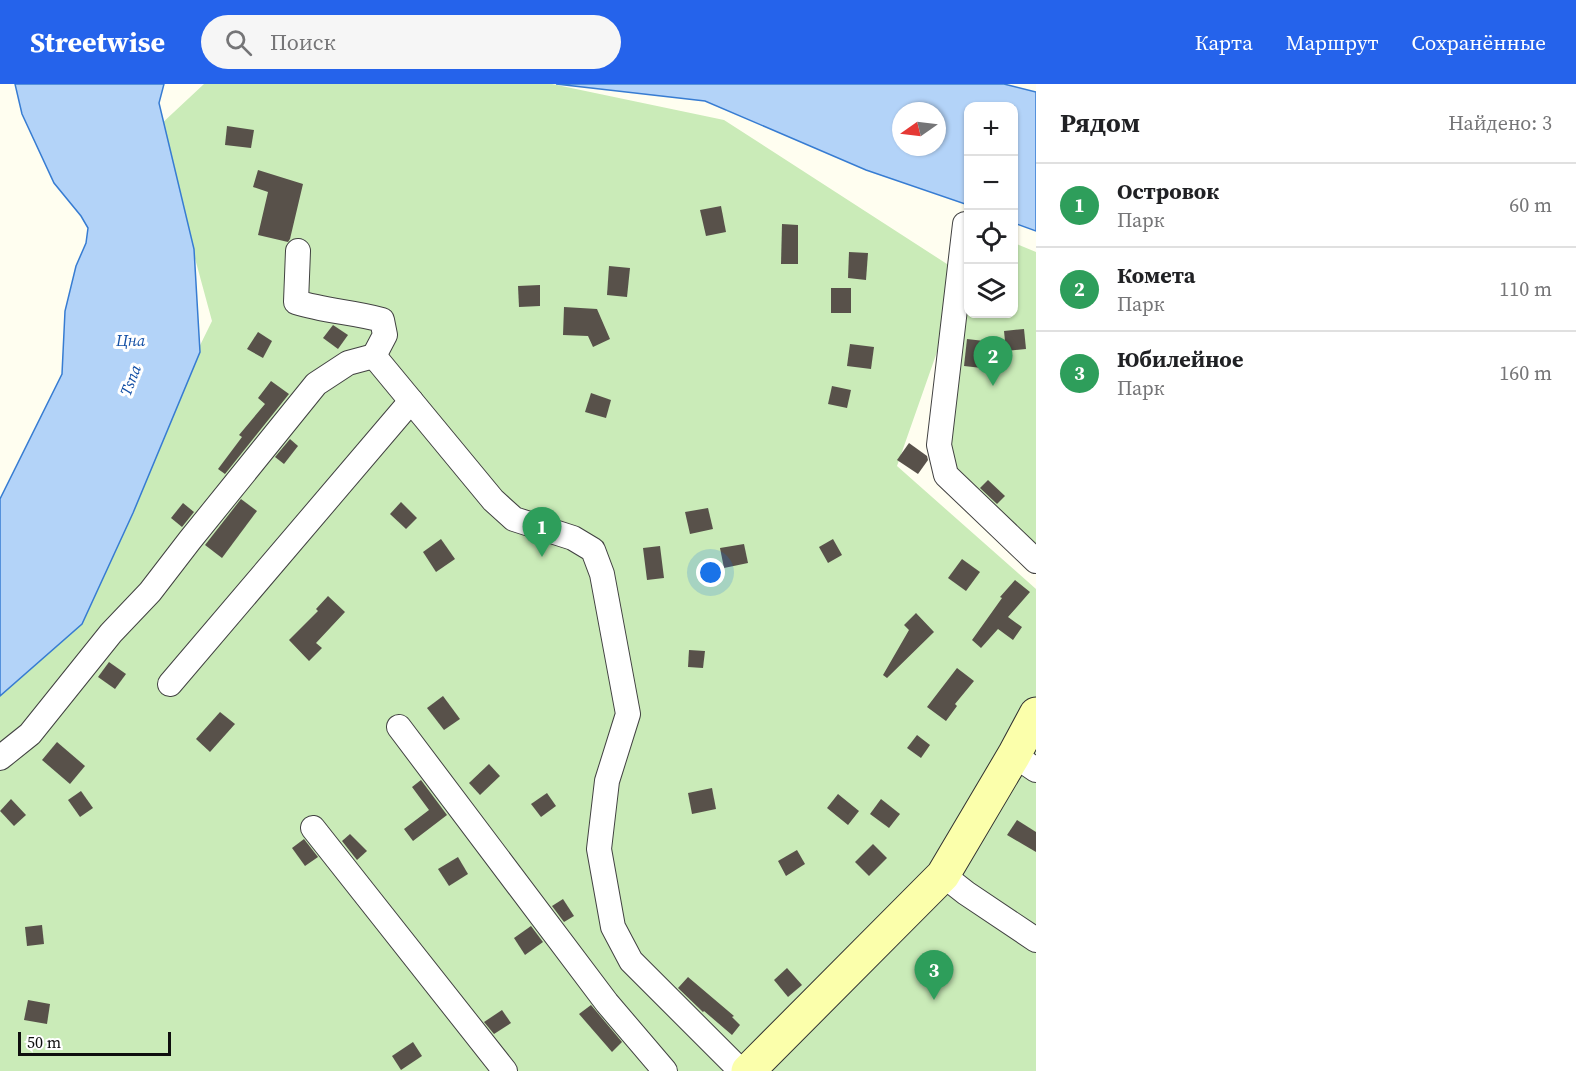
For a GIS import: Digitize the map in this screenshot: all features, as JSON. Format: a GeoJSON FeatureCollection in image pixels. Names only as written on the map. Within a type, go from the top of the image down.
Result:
{"type":"FeatureCollection","features":[{"type":"Feature","properties":{"kind":"street"},"geometry":{"type":"LineString","coordinates":[[964,232],[939,445],[946,475],[1036,561]]}},
{"type":"Feature","properties":{"kind":"street"},"geometry":{"type":"LineString","coordinates":[[0,758],[30,734],[111,633],[150,592],[316,384],[348,363],[374,356],[385,335],[382,320],[296,302],[298,251]]}},
{"type":"Feature","properties":{"kind":"street"},"geometry":{"type":"LineString","coordinates":[[374,356],[493,500],[514,519],[573,538],[593,550],[602,574],[628,714],[607,780],[598,849],[613,927],[631,961],[741,1071]]}},
{"type":"Feature","properties":{"kind":"street"},"geometry":{"type":"LineString","coordinates":[[170,684],[411,401]]}},
{"type":"Feature","properties":{"kind":"street"},"geometry":{"type":"LineString","coordinates":[[748,1071],[944,875],[1025,762],[1036,714]]}},
{"type":"Feature","properties":{"kind":"street"},"geometry":{"type":"LineString","coordinates":[[399,727],[607,1003],[665,1071]]}},
{"type":"Feature","properties":{"kind":"street"},"geometry":{"type":"LineString","coordinates":[[313,828],[505,1071]]}},
{"type":"Feature","properties":{"kind":"street"},"geometry":{"type":"LineString","coordinates":[[944,875],[966,893],[1036,940]]}},
{"type":"Feature","properties":{"kind":"green space"},"geometry":{"type":"Polygon","coordinates":[[[204,84],[552,84],[724,120],[964,275],[897,466],[1036,589],[1036,697],[956,835],[924,880],[738,1071],[0,1071],[0,661],[112,524],[212,321],[159,126],[204,84]]]}},
{"type":"Feature","properties":{"kind":"green space"},"geometry":{"type":"Polygon","coordinates":[[[1018,245],[1036,252],[1036,553],[940,459],[964,275],[964,318],[1018,318],[1018,245]]]}},
{"type":"Feature","properties":{"kind":"green space"},"geometry":{"type":"Polygon","coordinates":[[[1036,724],[1036,1071],[763,1071],[954,875],[1036,724]]]}},
{"type":"Feature","properties":{"kind":"water","name":"Цна"},"geometry":{"type":"Polygon","coordinates":[[[15,84],[164,84],[159,103],[194,249],[200,352],[133,513],[82,624],[0,696],[0,499],[62,374],[65,311],[76,266],[86,243],[88,228],[54,183],[22,114],[15,84]]]}},
{"type":"Feature","properties":{"kind":"water"},"geometry":{"type":"Polygon","coordinates":[[[556,84],[1004,84],[1036,92],[1036,231],[1018,224],[1018,102],[964,102],[964,204],[866,170],[705,101],[556,84]]]}},
{"type":"Feature","properties":{"kind":"building"},"geometry":{"type":"Polygon","coordinates":[[[227,126],[254,130],[251,148],[225,145],[227,126]]]}},
{"type":"Feature","properties":{"kind":"building"},"geometry":{"type":"Polygon","coordinates":[[[258,170],[303,184],[288,242],[258,235],[268,192],[253,187],[258,170]]]}},
{"type":"Feature","properties":{"kind":"building"},"geometry":{"type":"Polygon","coordinates":[[[721,206],[726,232],[706,236],[700,210],[721,206]]]}},
{"type":"Feature","properties":{"kind":"building"},"geometry":{"type":"Polygon","coordinates":[[[782,224],[798,225],[798,264],[781,264],[782,224]]]}},
{"type":"Feature","properties":{"kind":"building"},"geometry":{"type":"Polygon","coordinates":[[[849,252],[868,253],[866,280],[848,278],[849,252]]]}},
{"type":"Feature","properties":{"kind":"building"},"geometry":{"type":"Polygon","coordinates":[[[609,266],[630,268],[627,297],[607,295],[609,266]]]}},
{"type":"Feature","properties":{"kind":"building"},"geometry":{"type":"Polygon","coordinates":[[[540,285],[540,306],[519,307],[518,286],[540,285]]]}},
{"type":"Feature","properties":{"kind":"building"},"geometry":{"type":"Polygon","coordinates":[[[831,288],[851,288],[851,313],[831,313],[831,288]]]}},
{"type":"Feature","properties":{"kind":"building"},"geometry":{"type":"Polygon","coordinates":[[[564,307],[597,309],[610,339],[593,347],[588,336],[563,335],[564,307]]]}},
{"type":"Feature","properties":{"kind":"building"},"geometry":{"type":"Polygon","coordinates":[[[333,325],[348,335],[338,349],[323,338],[333,325]]]}},
{"type":"Feature","properties":{"kind":"building"},"geometry":{"type":"Polygon","coordinates":[[[1024,329],[1026,349],[1006,351],[1004,331],[1024,329]]]}},
{"type":"Feature","properties":{"kind":"building"},"geometry":{"type":"Polygon","coordinates":[[[258,332],[272,341],[263,358],[247,349],[258,332]]]}},
{"type":"Feature","properties":{"kind":"building"},"geometry":{"type":"Polygon","coordinates":[[[967,339],[993,342],[991,369],[964,366],[967,339]]]}},
{"type":"Feature","properties":{"kind":"building"},"geometry":{"type":"Polygon","coordinates":[[[850,344],[874,347],[871,369],[847,366],[850,344]]]}},
{"type":"Feature","properties":{"kind":"building"},"geometry":{"type":"Polygon","coordinates":[[[271,381],[289,394],[225,474],[218,469],[242,437],[239,435],[265,404],[258,398],[271,381]]]}},
{"type":"Feature","properties":{"kind":"building"},"geometry":{"type":"Polygon","coordinates":[[[832,386],[851,390],[847,408],[828,404],[832,386]]]}},
{"type":"Feature","properties":{"kind":"building"},"geometry":{"type":"Polygon","coordinates":[[[591,393],[611,400],[606,418],[585,412],[591,393]]]}},
{"type":"Feature","properties":{"kind":"building"},"geometry":{"type":"Polygon","coordinates":[[[290,439],[298,446],[284,464],[275,457],[290,439]]]}},
{"type":"Feature","properties":{"kind":"building"},"geometry":{"type":"Polygon","coordinates":[[[909,443],[927,456],[928,460],[918,474],[897,460],[909,443]]]}},
{"type":"Feature","properties":{"kind":"building"},"geometry":{"type":"Polygon","coordinates":[[[988,480],[1005,496],[997,504],[980,488],[988,480]]]}},
{"type":"Feature","properties":{"kind":"building"},"geometry":{"type":"Polygon","coordinates":[[[241,499],[257,511],[222,558],[205,545],[241,499]]]}},
{"type":"Feature","properties":{"kind":"building"},"geometry":{"type":"Polygon","coordinates":[[[401,502],[417,518],[406,529],[390,514],[401,502]]]}},
{"type":"Feature","properties":{"kind":"building"},"geometry":{"type":"Polygon","coordinates":[[[183,503],[194,512],[182,527],[171,518],[183,503]]]}},
{"type":"Feature","properties":{"kind":"building"},"geometry":{"type":"Polygon","coordinates":[[[708,508],[713,529],[690,534],[685,512],[708,508]]]}},
{"type":"Feature","properties":{"kind":"building"},"geometry":{"type":"Polygon","coordinates":[[[441,539],[455,559],[436,572],[423,552],[441,539]]]}},
{"type":"Feature","properties":{"kind":"building"},"geometry":{"type":"Polygon","coordinates":[[[833,539],[842,555],[828,563],[819,547],[833,539]]]}},
{"type":"Feature","properties":{"kind":"building"},"geometry":{"type":"Polygon","coordinates":[[[744,544],[748,563],[724,568],[720,548],[744,544]]]}},
{"type":"Feature","properties":{"kind":"building"},"geometry":{"type":"Polygon","coordinates":[[[660,546],[664,578],[647,580],[643,548],[660,546]]]}},
{"type":"Feature","properties":{"kind":"building"},"geometry":{"type":"Polygon","coordinates":[[[962,559],[980,572],[966,591],[948,578],[962,559]]]}},
{"type":"Feature","properties":{"kind":"building"},"geometry":{"type":"Polygon","coordinates":[[[1015,580],[1030,592],[1008,617],[1022,627],[1013,640],[998,629],[981,648],[972,640],[1002,598],[1000,597],[1015,580]]]}},
{"type":"Feature","properties":{"kind":"building"},"geometry":{"type":"Polygon","coordinates":[[[328,596],[345,612],[316,643],[322,648],[309,661],[289,640],[318,611],[316,609],[328,596]]]}},
{"type":"Feature","properties":{"kind":"building"},"geometry":{"type":"Polygon","coordinates":[[[916,613],[934,632],[887,678],[883,675],[909,630],[904,625],[916,613]]]}},
{"type":"Feature","properties":{"kind":"building"},"geometry":{"type":"Polygon","coordinates":[[[689,650],[705,651],[703,668],[688,667],[689,650]]]}},
{"type":"Feature","properties":{"kind":"building"},"geometry":{"type":"Polygon","coordinates":[[[109,662],[126,674],[115,689],[98,677],[109,662]]]}},
{"type":"Feature","properties":{"kind":"building"},"geometry":{"type":"Polygon","coordinates":[[[957,668],[974,681],[955,704],[957,706],[946,721],[927,707],[957,668]]]}},
{"type":"Feature","properties":{"kind":"building"},"geometry":{"type":"Polygon","coordinates":[[[443,696],[460,719],[444,730],[427,708],[443,696]]]}},
{"type":"Feature","properties":{"kind":"building"},"geometry":{"type":"Polygon","coordinates":[[[220,712],[235,724],[210,752],[196,739],[220,712]]]}},
{"type":"Feature","properties":{"kind":"building"},"geometry":{"type":"Polygon","coordinates":[[[917,735],[930,745],[921,758],[907,748],[917,735]]]}},
{"type":"Feature","properties":{"kind":"building"},"geometry":{"type":"Polygon","coordinates":[[[57,742],[85,766],[70,784],[42,760],[57,742]]]}},
{"type":"Feature","properties":{"kind":"building"},"geometry":{"type":"Polygon","coordinates":[[[489,764],[500,776],[480,795],[469,783],[489,764]]]}},
{"type":"Feature","properties":{"kind":"building"},"geometry":{"type":"Polygon","coordinates":[[[421,780],[447,815],[413,841],[404,829],[429,810],[412,787],[421,780]]]}},
{"type":"Feature","properties":{"kind":"building"},"geometry":{"type":"Polygon","coordinates":[[[712,788],[716,809],[692,814],[688,793],[712,788]]]}},
{"type":"Feature","properties":{"kind":"building"},"geometry":{"type":"Polygon","coordinates":[[[81,791],[93,808],[80,817],[68,800],[81,791]]]}},
{"type":"Feature","properties":{"kind":"building"},"geometry":{"type":"Polygon","coordinates":[[[547,793],[556,806],[541,817],[531,804],[547,793]]]}},
{"type":"Feature","properties":{"kind":"building"},"geometry":{"type":"Polygon","coordinates":[[[838,794],[859,811],[848,825],[827,808],[838,794]]]}},
{"type":"Feature","properties":{"kind":"building"},"geometry":{"type":"Polygon","coordinates":[[[11,799],[26,815],[14,826],[0,811],[11,799]]]}},
{"type":"Feature","properties":{"kind":"building"},"geometry":{"type":"Polygon","coordinates":[[[881,799],[900,814],[889,828],[870,814],[881,799]]]}},
{"type":"Feature","properties":{"kind":"building"},"geometry":{"type":"Polygon","coordinates":[[[1017,820],[1036,832],[1036,852],[1007,835],[1017,820]]]}},
{"type":"Feature","properties":{"kind":"building"},"geometry":{"type":"Polygon","coordinates":[[[350,834],[367,851],[357,860],[342,841],[350,834]]]}},
{"type":"Feature","properties":{"kind":"building"},"geometry":{"type":"Polygon","coordinates":[[[304,839],[318,857],[305,866],[292,848],[304,839]]]}},
{"type":"Feature","properties":{"kind":"building"},"geometry":{"type":"Polygon","coordinates":[[[873,844],[887,858],[869,876],[855,862],[873,844]]]}},
{"type":"Feature","properties":{"kind":"building"},"geometry":{"type":"Polygon","coordinates":[[[797,850],[805,864],[786,876],[778,861],[797,850]]]}},
{"type":"Feature","properties":{"kind":"building"},"geometry":{"type":"Polygon","coordinates":[[[458,857],[468,874],[449,886],[438,869],[458,857]]]}},
{"type":"Feature","properties":{"kind":"building"},"geometry":{"type":"Polygon","coordinates":[[[563,899],[574,916],[564,922],[552,906],[563,899]]]}},
{"type":"Feature","properties":{"kind":"building"},"geometry":{"type":"Polygon","coordinates":[[[42,925],[44,944],[27,946],[25,927],[42,925]]]}},
{"type":"Feature","properties":{"kind":"building"},"geometry":{"type":"Polygon","coordinates":[[[531,926],[543,942],[525,955],[514,938],[531,926]]]}},
{"type":"Feature","properties":{"kind":"building"},"geometry":{"type":"Polygon","coordinates":[[[787,968],[802,985],[788,997],[774,980],[787,968]]]}},
{"type":"Feature","properties":{"kind":"building"},"geometry":{"type":"Polygon","coordinates":[[[688,977],[734,1016],[732,1017],[740,1025],[732,1035],[678,988],[688,977]]]}},
{"type":"Feature","properties":{"kind":"building"},"geometry":{"type":"Polygon","coordinates":[[[28,1000],[50,1004],[47,1024],[24,1020],[28,1000]]]}},
{"type":"Feature","properties":{"kind":"building"},"geometry":{"type":"Polygon","coordinates":[[[591,1005],[622,1042],[612,1052],[579,1014],[591,1005]]]}},
{"type":"Feature","properties":{"kind":"building"},"geometry":{"type":"Polygon","coordinates":[[[502,1010],[511,1023],[494,1034],[484,1022],[502,1010]]]}},
{"type":"Feature","properties":{"kind":"building"},"geometry":{"type":"Polygon","coordinates":[[[413,1042],[422,1056],[401,1070],[392,1056],[413,1042]]]}},
{"type":"Feature","properties":{"kind":"place","name":"Комета"},"geometry":{"type":"Point","coordinates":[993,386]}},
{"type":"Feature","properties":{"kind":"place","name":"Островок"},"geometry":{"type":"Point","coordinates":[542,557]}},
{"type":"Feature","properties":{"kind":"place","name":"Юбилейное"},"geometry":{"type":"Point","coordinates":[934,1000]}},
{"type":"Feature","properties":{"kind":"water label","name":"Tsna"},"geometry":{"type":"Point","coordinates":[130,380]}}]}
